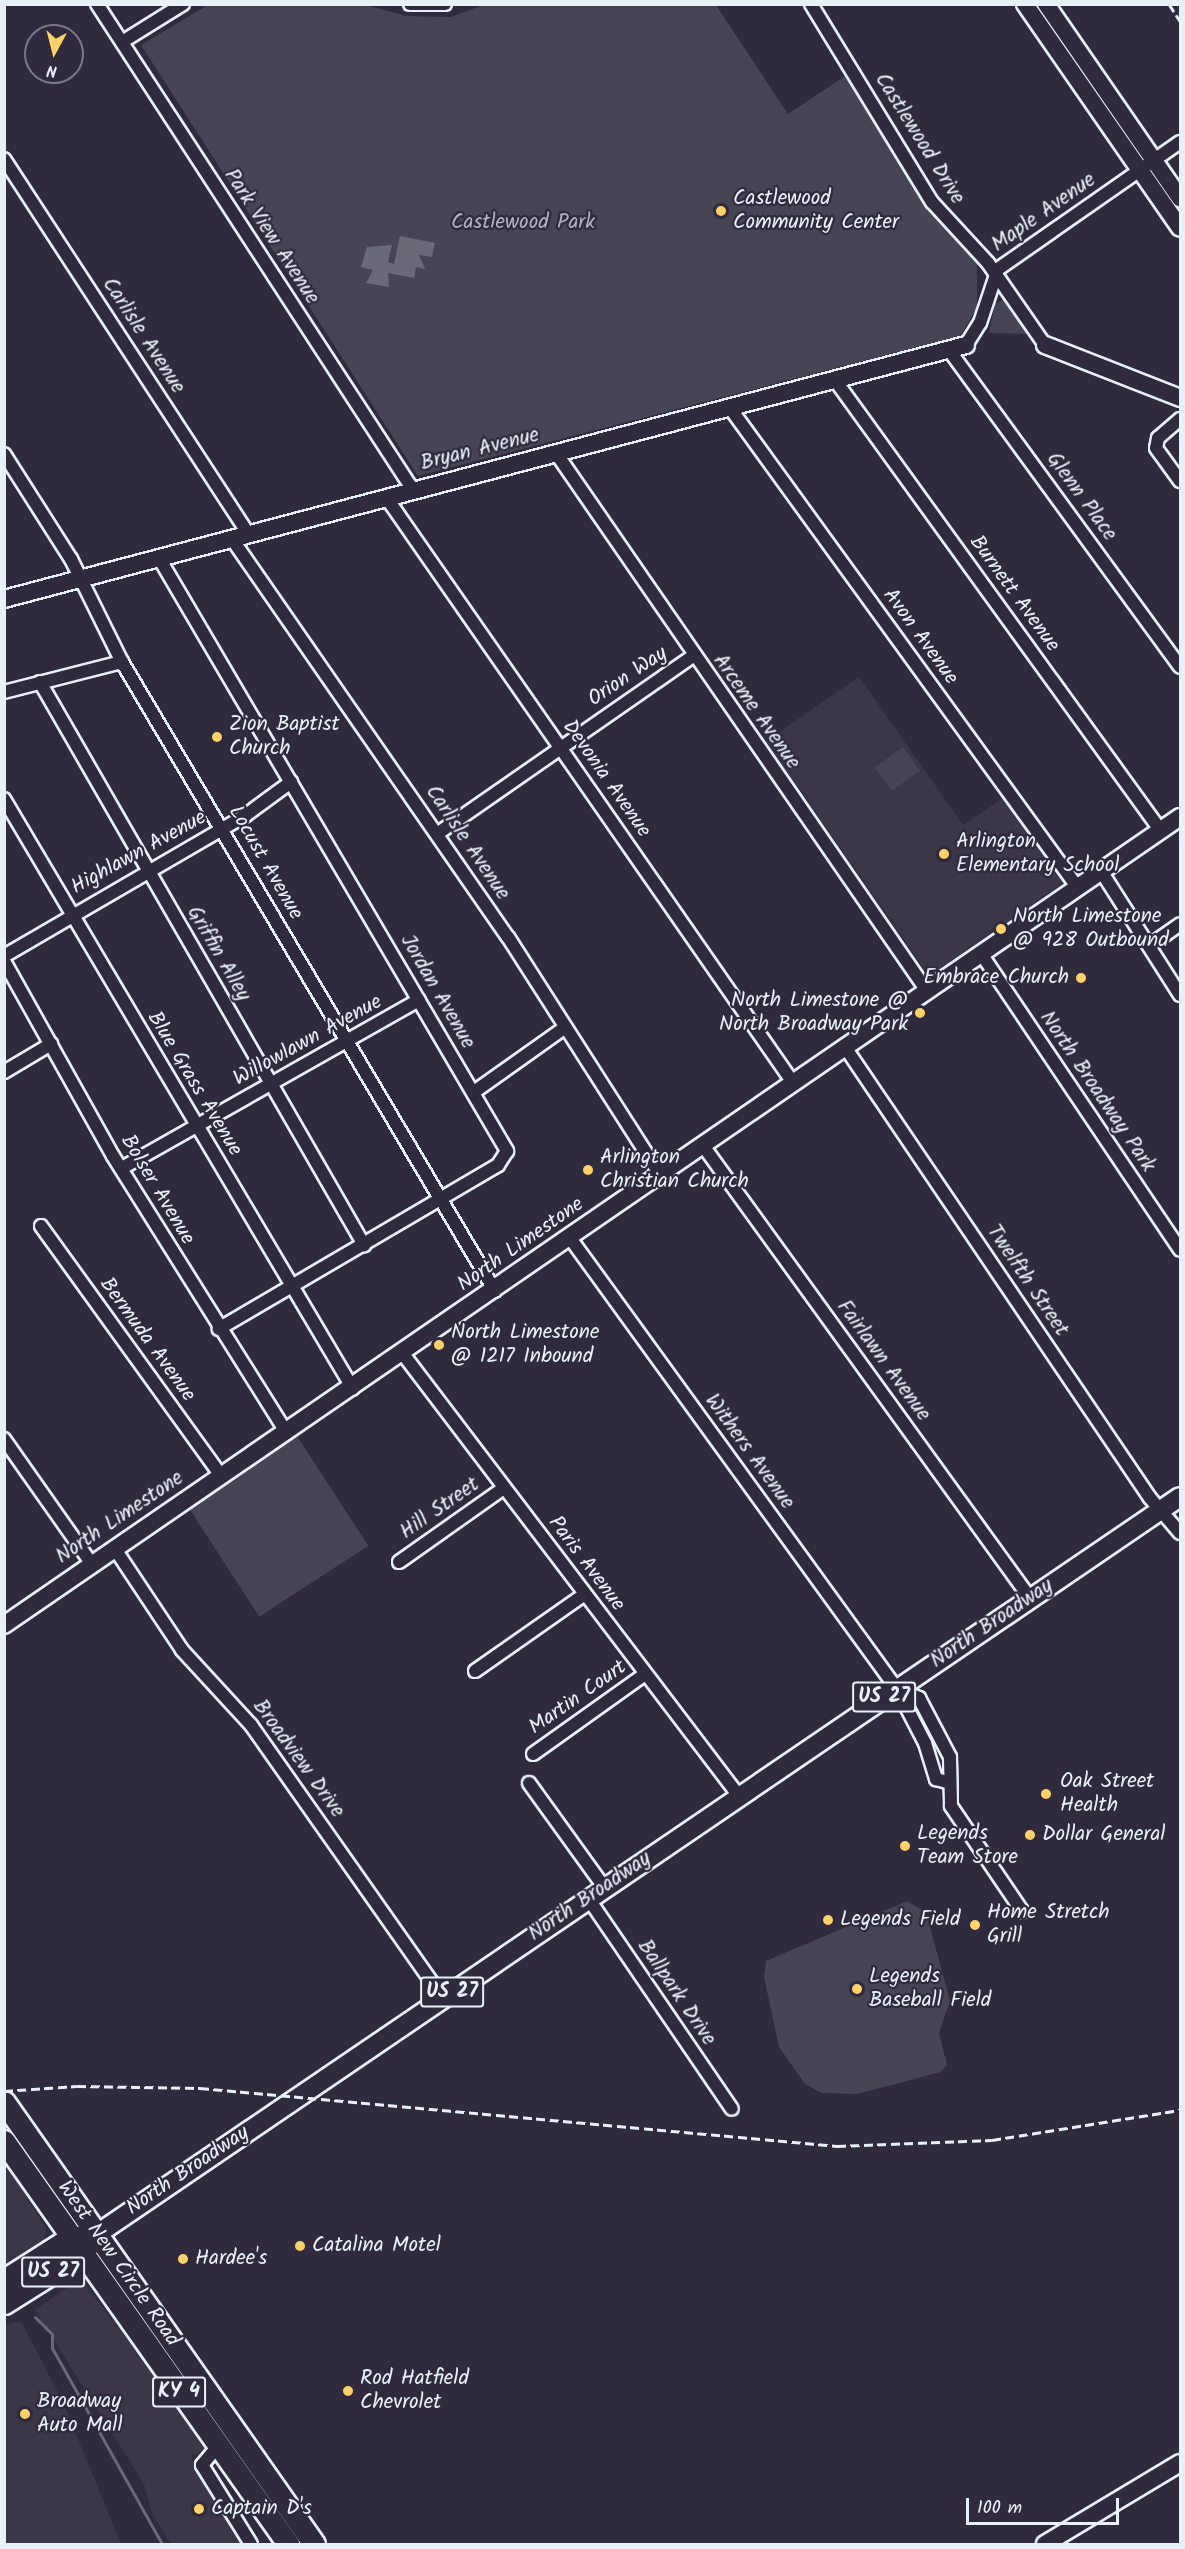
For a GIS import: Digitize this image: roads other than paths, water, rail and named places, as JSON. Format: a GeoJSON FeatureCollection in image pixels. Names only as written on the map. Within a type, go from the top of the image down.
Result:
{"type":"FeatureCollection","features":[{"type":"Feature","properties":{"kind":"highway","name":"West New Circle Road"},"geometry":{"type":"LineString","coordinates":[[4,2102],[314,2544]]}},
{"type":"Feature","properties":{"kind":"highway","name":"West New Circle Road"},"geometry":{"type":"LineString","coordinates":[[4,2141],[288,2544]]}},
{"type":"Feature","properties":{"kind":"highway","name":"US 27"},"geometry":{"type":"LineString","coordinates":[[4,2280],[96,2235]]}},
{"type":"Feature","properties":{"kind":"highway","name":"US 27"},"geometry":{"type":"LineString","coordinates":[[4,2303],[76,2246]]}},
{"type":"Feature","properties":{"kind":"main road","name":"North Broadway"},"geometry":{"type":"LineString","coordinates":[[96,2235],[1180,1497]]}},
{"type":"Feature","properties":{"kind":"street","name":"Park View Avenue"},"geometry":{"type":"LineString","coordinates":[[97,4],[413,490]]}},
{"type":"Feature","properties":{"kind":"street"},"geometry":{"type":"LineString","coordinates":[[122,42],[183,4]]}},
{"type":"Feature","properties":{"kind":"street"},"geometry":{"type":"LineString","coordinates":[[410,4],[445,4]]}},
{"type":"Feature","properties":{"kind":"street","name":"Castlewood Drive"},"geometry":{"type":"LineString","coordinates":[[811,4],[932,202],[994,273],[1045,345]]}},
{"type":"Feature","properties":{"kind":"street"},"geometry":{"type":"LineString","coordinates":[[1025,4],[1147,165],[1180,198]]}},
{"type":"Feature","properties":{"kind":"street"},"geometry":{"type":"LineString","coordinates":[[1046,4],[1147,165],[1180,228]]}},
{"type":"Feature","properties":{"kind":"street","name":"Maple Avenue"},"geometry":{"type":"LineString","coordinates":[[966,345],[980,323],[994,273],[1180,142]]}},
{"type":"Feature","properties":{"kind":"street","name":"Carlisle Avenue"},"geometry":{"type":"LineString","coordinates":[[4,159],[240,536],[661,1176]]}},
{"type":"Feature","properties":{"kind":"street","name":"Bryan Avenue"},"geometry":{"type":"LineString","coordinates":[[4,599],[966,345]]}},
{"type":"Feature","properties":{"kind":"street"},"geometry":{"type":"LineString","coordinates":[[1045,345],[1180,398]]}},
{"type":"Feature","properties":{"kind":"street","name":"Glenn Place"},"geometry":{"type":"LineString","coordinates":[[950,350],[1180,667]]}},
{"type":"Feature","properties":{"kind":"street","name":"Burnett Avenue"},"geometry":{"type":"LineString","coordinates":[[835,380],[1161,831]]}},
{"type":"Feature","properties":{"kind":"street","name":"Avon Avenue"},"geometry":{"type":"LineString","coordinates":[[730,408],[1078,888]]}},
{"type":"Feature","properties":{"kind":"street"},"geometry":{"type":"LineString","coordinates":[[1180,419],[1158,438],[1156,448],[1180,481]]}},
{"type":"Feature","properties":{"kind":"street","name":"Arceme Avenue"},"geometry":{"type":"LineString","coordinates":[[556,453],[693,656],[927,991]]}},
{"type":"Feature","properties":{"kind":"street","name":"Locust Avenue"},"geometry":{"type":"LineString","coordinates":[[4,454],[81,579],[122,662],[223,829],[437,1200],[495,1291]]}},
{"type":"Feature","properties":{"kind":"street","name":"Devonia Avenue"},"geometry":{"type":"LineString","coordinates":[[386,497],[794,1084]]}},
{"type":"Feature","properties":{"kind":"street","name":"Jordan Avenue"},"geometry":{"type":"LineString","coordinates":[[159,558],[503,1141],[506,1158],[364,1245],[218,1329]]}},
{"type":"Feature","properties":{"kind":"street","name":"Orion Way"},"geometry":{"type":"LineString","coordinates":[[437,834],[559,746],[693,656]]}},
{"type":"Feature","properties":{"kind":"street"},"geometry":{"type":"LineString","coordinates":[[4,692],[122,662]]}},
{"type":"Feature","properties":{"kind":"street","name":"Griffin Alley"},"geometry":{"type":"LineString","coordinates":[[40,682],[364,1245]]}},
{"type":"Feature","properties":{"kind":"street","name":"Highlawn Avenue"},"geometry":{"type":"LineString","coordinates":[[4,956],[71,914],[223,829],[291,782]]}},
{"type":"Feature","properties":{"kind":"street","name":"Blue Grass Avenue"},"geometry":{"type":"LineString","coordinates":[[4,799],[353,1389]]}},
{"type":"Feature","properties":{"kind":"street","name":"North Limestone"},"geometry":{"type":"LineString","coordinates":[[4,1625],[353,1389],[1180,817]]}},
{"type":"Feature","properties":{"kind":"street"},"geometry":{"type":"LineString","coordinates":[[1101,871],[1180,995]]}},
{"type":"Feature","properties":{"kind":"street"},"geometry":{"type":"LineString","coordinates":[[1149,946],[1180,924]]}},
{"type":"Feature","properties":{"kind":"street","name":"North Broadway Park"},"geometry":{"type":"LineString","coordinates":[[982,955],[1180,1250]]}},
{"type":"Feature","properties":{"kind":"street","name":"Bolser Avenue"},"geometry":{"type":"LineString","coordinates":[[4,961],[122,1168],[218,1329],[287,1433]]}},
{"type":"Feature","properties":{"kind":"street","name":"Willowlawn Avenue"},"geometry":{"type":"LineString","coordinates":[[122,1168],[270,1084],[346,1044],[419,1000]]}},
{"type":"Feature","properties":{"kind":"street"},"geometry":{"type":"LineString","coordinates":[[474,1092],[564,1028]]}},
{"type":"Feature","properties":{"kind":"street"},"geometry":{"type":"LineString","coordinates":[[4,1072],[51,1044]]}},
{"type":"Feature","properties":{"kind":"street","name":"Twelfth Street"},"geometry":{"type":"LineString","coordinates":[[845,1047],[1180,1533]]}},
{"type":"Feature","properties":{"kind":"street","name":"Fairlawn Avenue"},"geometry":{"type":"LineString","coordinates":[[705,1147],[1030,1598]]}},
{"type":"Feature","properties":{"kind":"street","name":"Bermuda Avenue"},"geometry":{"type":"LineString","coordinates":[[41,1226],[222,1477]]}},
{"type":"Feature","properties":{"kind":"street","name":"Withers Avenue"},"geometry":{"type":"LineString","coordinates":[[570,1238],[897,1689],[926,1743],[936,1779],[947,1782]]}},
{"type":"Feature","properties":{"kind":"street","name":"Paris Avenue"},"geometry":{"type":"LineString","coordinates":[[403,1354],[739,1796]]}},
{"type":"Feature","properties":{"kind":"street"},"geometry":{"type":"LineString","coordinates":[[4,1439],[92,1564]]}},
{"type":"Feature","properties":{"kind":"street","name":"Hill Street"},"geometry":{"type":"LineString","coordinates":[[399,1562],[504,1488]]}},
{"type":"Feature","properties":{"kind":"street","name":"Broadview Drive"},"geometry":{"type":"LineString","coordinates":[[115,1549],[182,1650],[252,1725],[443,1998]]}},
{"type":"Feature","properties":{"kind":"street"},"geometry":{"type":"LineString","coordinates":[[475,1671],[585,1594]]}},
{"type":"Feature","properties":{"kind":"street","name":"Martin Court"},"geometry":{"type":"LineString","coordinates":[[533,1754],[645,1674]]}},
{"type":"Feature","properties":{"kind":"street"},"geometry":{"type":"LineString","coordinates":[[897,1689],[919,1698],[950,1757],[947,1782],[951,1806],[1022,1911]]}},
{"type":"Feature","properties":{"kind":"street"},"geometry":{"type":"LineString","coordinates":[[529,1783],[604,1887]]}},
{"type":"Feature","properties":{"kind":"street","name":"Ballpark Drive"},"geometry":{"type":"LineString","coordinates":[[588,1898],[732,2109]]}},
{"type":"Feature","properties":{"kind":"street"},"geometry":{"type":"LineString","coordinates":[[218,2446],[202,2465],[251,2544]]}},
{"type":"Feature","properties":{"kind":"street"},"geometry":{"type":"LineString","coordinates":[[1045,2544],[1180,2463]]}},
{"type":"Feature","properties":{"kind":"water"},"geometry":{"type":"Polygon","coordinates":[[[400,236],[435,243],[432,257],[419,255],[425,269],[416,267],[414,278],[388,273],[389,287],[366,283],[373,270],[361,267],[367,247],[392,245],[388,262],[394,264],[400,236]]]}},
{"type":"Feature","properties":{"kind":"waterway"},"geometry":{"type":"LineString","coordinates":[[35,2317],[52,2334],[52,2348],[162,2544]]}},
{"type":"Feature","properties":{"kind":"railway"},"geometry":{"type":"LineString","coordinates":[[1169,4],[1180,21]]}},
{"type":"Feature","properties":{"kind":"railway"},"geometry":{"type":"LineString","coordinates":[[4,2091],[77,2086],[200,2088],[837,2146],[992,2140],[1180,2110]]}},
{"type":"Feature","properties":{"kind":"place","name":"Castlewood Community Center"},"geometry":{"type":"Point","coordinates":[721,211]}},
{"type":"Feature","properties":{"kind":"place","name":"Zion Baptist Church"},"geometry":{"type":"Point","coordinates":[217,737]}},
{"type":"Feature","properties":{"kind":"place","name":"Arlington Elementary School"},"geometry":{"type":"Point","coordinates":[944,854]}},
{"type":"Feature","properties":{"kind":"place","name":"North Limestone @ 928 Outbound"},"geometry":{"type":"Point","coordinates":[1001,929]}},
{"type":"Feature","properties":{"kind":"place","name":"Embrace Church"},"geometry":{"type":"Point","coordinates":[1081,978]}},
{"type":"Feature","properties":{"kind":"place","name":"North Limestone @ North Broadway Park"},"geometry":{"type":"Point","coordinates":[920,1013]}},
{"type":"Feature","properties":{"kind":"place","name":"Arlington Christian Church"},"geometry":{"type":"Point","coordinates":[588,1170]}},
{"type":"Feature","properties":{"kind":"place","name":"North Limestone @ 1217 Inbound"},"geometry":{"type":"Point","coordinates":[439,1345]}},
{"type":"Feature","properties":{"kind":"place","name":"Oak Street Health"},"geometry":{"type":"Point","coordinates":[1046,1794]}},
{"type":"Feature","properties":{"kind":"place","name":"Dollar General"},"geometry":{"type":"Point","coordinates":[1030,1835]}},
{"type":"Feature","properties":{"kind":"place","name":"Legends Team Store"},"geometry":{"type":"Point","coordinates":[905,1846]}},
{"type":"Feature","properties":{"kind":"place","name":"Legends Field"},"geometry":{"type":"Point","coordinates":[828,1920]}},
{"type":"Feature","properties":{"kind":"place","name":"Home Stretch Grill"},"geometry":{"type":"Point","coordinates":[975,1925]}},
{"type":"Feature","properties":{"kind":"place","name":"Legends Baseball Field"},"geometry":{"type":"Point","coordinates":[857,1989]}},
{"type":"Feature","properties":{"kind":"place","name":"Catalina Motel"},"geometry":{"type":"Point","coordinates":[300,2246]}},
{"type":"Feature","properties":{"kind":"place","name":"Hardee's"},"geometry":{"type":"Point","coordinates":[183,2259]}},
{"type":"Feature","properties":{"kind":"place","name":"Rod Hatfield Chevrolet"},"geometry":{"type":"Point","coordinates":[348,2391]}},
{"type":"Feature","properties":{"kind":"place","name":"Broadway Auto Mall"},"geometry":{"type":"Point","coordinates":[25,2414]}},
{"type":"Feature","properties":{"kind":"place","name":"Captain D's"},"geometry":{"type":"Point","coordinates":[199,2509]}},
{"type":"Feature","properties":{"kind":"park label","name":"Castlewood Park"},"geometry":{"type":"Point","coordinates":[523,223]}}]}
